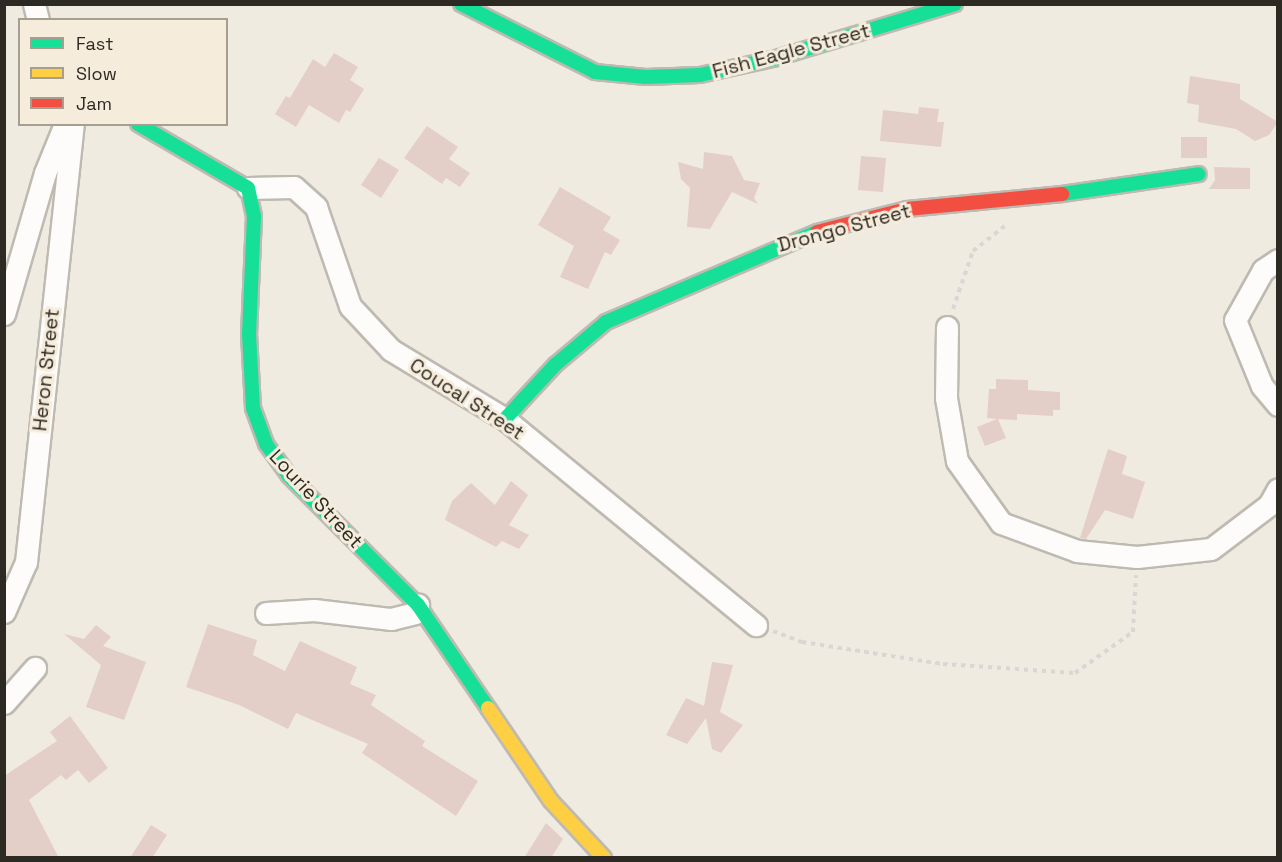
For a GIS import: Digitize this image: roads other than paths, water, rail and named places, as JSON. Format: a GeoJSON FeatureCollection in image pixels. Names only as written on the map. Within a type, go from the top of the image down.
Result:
{"type":"FeatureCollection","features":[{"type":"Feature","properties":{"kind":"street","name":"Fish Eagle Street"},"geometry":{"type":"LineString","coordinates":[[461,4],[595,72],[645,77],[700,75],[773,59],[955,4]]}},
{"type":"Feature","properties":{"kind":"street"},"geometry":{"type":"LineString","coordinates":[[4,314],[45,173],[64,126]]}},
{"type":"Feature","properties":{"kind":"street","name":"Heron Street"},"geometry":{"type":"LineString","coordinates":[[4,612],[26,562],[73,126]]}},
{"type":"Feature","properties":{"kind":"street"},"geometry":{"type":"LineString","coordinates":[[141,126],[248,188]]}},
{"type":"Feature","properties":{"kind":"street","name":"Drongo Street"},"geometry":{"type":"LineString","coordinates":[[505,419],[555,365],[606,322],[800,236],[907,209],[1068,193],[1109,183],[1199,174]]}},
{"type":"Feature","properties":{"kind":"street","name":"Coucal Street"},"geometry":{"type":"LineString","coordinates":[[248,188],[294,187],[316,207],[350,306],[391,350],[505,419],[756,625]]}},
{"type":"Feature","properties":{"kind":"street","name":"Lourie Street"},"geometry":{"type":"LineString","coordinates":[[248,188],[254,216],[249,334],[253,408],[266,444],[289,476],[418,605],[551,801],[603,858]]}},
{"type":"Feature","properties":{"kind":"street"},"geometry":{"type":"LineString","coordinates":[[1278,260],[1263,270],[1235,320],[1262,386],[1278,405]]}},
{"type":"Feature","properties":{"kind":"street"},"geometry":{"type":"LineString","coordinates":[[947,327],[946,398],[957,461],[1001,523],[1077,551],[1137,556],[1211,549],[1269,505],[1278,489]]}},
{"type":"Feature","properties":{"kind":"street"},"geometry":{"type":"LineString","coordinates":[[266,613],[314,610],[391,618],[415,613],[418,605]]}},
{"type":"Feature","properties":{"kind":"street"},"geometry":{"type":"LineString","coordinates":[[4,704],[35,668]]}}]}
